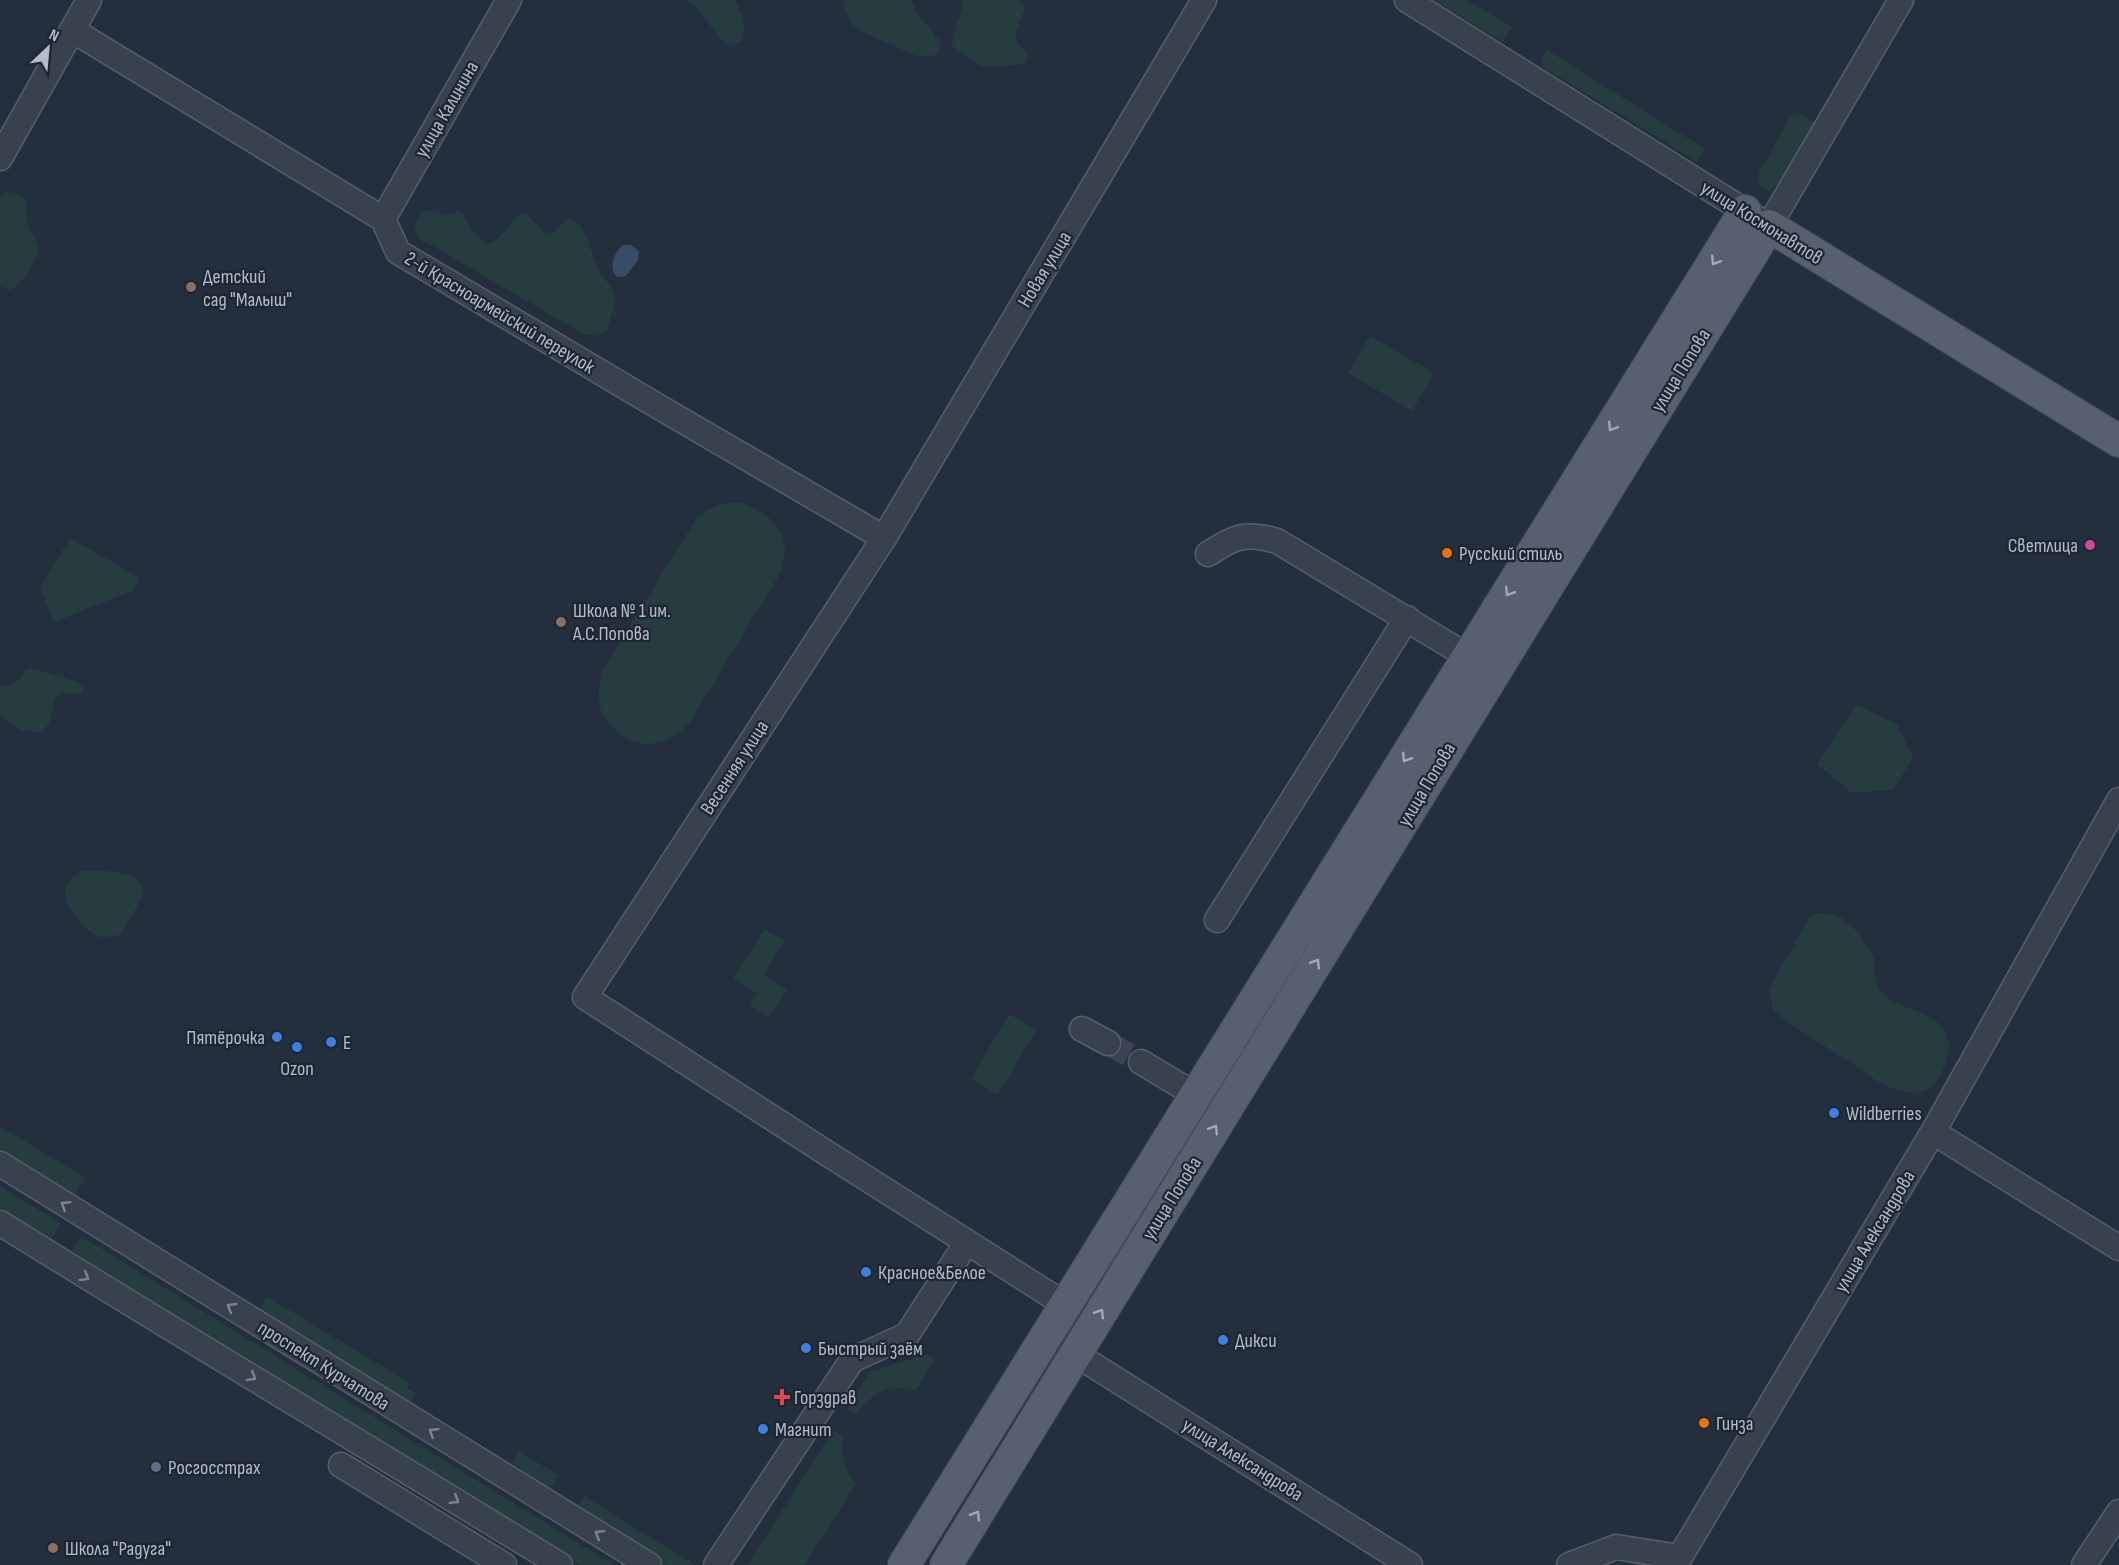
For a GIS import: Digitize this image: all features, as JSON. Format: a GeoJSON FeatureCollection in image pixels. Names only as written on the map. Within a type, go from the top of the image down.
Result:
{"type":"FeatureCollection","features":[{"type":"Feature","properties":{"kind":"main road","name":"улица Космонавтов"},"geometry":{"type":"LineString","coordinates":[[1757,219],[2119,441]]}},
{"type":"Feature","properties":{"kind":"main road","name":"улица Попова"},"geometry":{"type":"LineString","coordinates":[[904,1565],[1469,657],[1757,219]]}},
{"type":"Feature","properties":{"kind":"main road","name":"улица Попова"},"geometry":{"type":"LineString","coordinates":[[946,1565],[1757,219]]}},
{"type":"Feature","properties":{"kind":"street"},"geometry":{"type":"LineString","coordinates":[[0,158],[89,0]]}},
{"type":"Feature","properties":{"kind":"street","name":"улица Калинина"},"geometry":{"type":"LineString","coordinates":[[383,219],[509,0]]}},
{"type":"Feature","properties":{"kind":"street","name":"Новая улица"},"geometry":{"type":"LineString","coordinates":[[884,538],[1204,0]]}},
{"type":"Feature","properties":{"kind":"street","name":"улица Космонавтов"},"geometry":{"type":"LineString","coordinates":[[1407,0],[1757,219]]}},
{"type":"Feature","properties":{"kind":"street","name":"улица Попова"},"geometry":{"type":"LineString","coordinates":[[1757,219],[1901,0]]}},
{"type":"Feature","properties":{"kind":"street"},"geometry":{"type":"LineString","coordinates":[[72,30],[383,219]]}},
{"type":"Feature","properties":{"kind":"street","name":"2-й Красноармейский переулок"},"geometry":{"type":"LineString","coordinates":[[383,219],[398,252],[884,538]]}},
{"type":"Feature","properties":{"kind":"street"},"geometry":{"type":"LineString","coordinates":[[1208,554],[1229,540],[1242,536],[1258,536],[1277,541],[1469,657]]}},
{"type":"Feature","properties":{"kind":"street","name":"Весенняя улица"},"geometry":{"type":"LineString","coordinates":[[884,538],[585,997],[967,1242]]}},
{"type":"Feature","properties":{"kind":"street"},"geometry":{"type":"LineString","coordinates":[[1217,920],[1407,618]]}},
{"type":"Feature","properties":{"kind":"street","name":"улица Александрова"},"geometry":{"type":"LineString","coordinates":[[1569,1565],[1616,1547],[1680,1557],[1933,1132],[2119,800]]}},
{"type":"Feature","properties":{"kind":"street"},"geometry":{"type":"LineString","coordinates":[[1082,1029],[1108,1043]]}},
{"type":"Feature","properties":{"kind":"street"},"geometry":{"type":"LineString","coordinates":[[1141,1062],[1196,1095]]}},
{"type":"Feature","properties":{"kind":"street"},"geometry":{"type":"LineString","coordinates":[[1933,1132],[2119,1248]]}},
{"type":"Feature","properties":{"kind":"street","name":"проспект Курчатова"},"geometry":{"type":"LineString","coordinates":[[0,1164],[649,1565]]}},
{"type":"Feature","properties":{"kind":"street"},"geometry":{"type":"LineString","coordinates":[[0,1223],[84,1277],[368,1446],[560,1565]]}},
{"type":"Feature","properties":{"kind":"street"},"geometry":{"type":"LineString","coordinates":[[716,1565],[852,1360],[907,1335],[967,1242],[1066,1305]]}},
{"type":"Feature","properties":{"kind":"street","name":"улица Александрова"},"geometry":{"type":"LineString","coordinates":[[1047,1336],[1410,1565]]}},
{"type":"Feature","properties":{"kind":"street"},"geometry":{"type":"LineString","coordinates":[[341,1466],[504,1565]]}},
{"type":"Feature","properties":{"kind":"street"},"geometry":{"type":"LineString","coordinates":[[2084,1565],[2119,1512]]}},
{"type":"Feature","properties":{"kind":"green space"},"geometry":{"type":"Polygon","coordinates":[[[685,0],[735,0],[744,21],[743,40],[731,46],[723,41],[700,11],[685,0]]]}},
{"type":"Feature","properties":{"kind":"green space"},"geometry":{"type":"Polygon","coordinates":[[[844,0],[911,0],[917,13],[940,41],[941,45],[936,55],[919,57],[860,31],[849,17],[844,0]]]}},
{"type":"Feature","properties":{"kind":"green space"},"geometry":{"type":"Polygon","coordinates":[[[963,0],[1018,0],[1026,6],[1015,35],[1028,56],[1027,63],[987,67],[972,61],[952,46],[963,0]]]}},
{"type":"Feature","properties":{"kind":"green space"},"geometry":{"type":"Polygon","coordinates":[[[1434,0],[1467,0],[1512,27],[1503,42],[1434,0]]]}},
{"type":"Feature","properties":{"kind":"green space"},"geometry":{"type":"Polygon","coordinates":[[[1547,50],[1705,149],[1697,162],[1543,67],[1541,60],[1547,50]]]}},
{"type":"Feature","properties":{"kind":"green space"},"geometry":{"type":"Polygon","coordinates":[[[1802,115],[1815,123],[1780,183],[1767,191],[1759,184],[1759,173],[1790,117],[1802,115]]]}},
{"type":"Feature","properties":{"kind":"green space"},"geometry":{"type":"Polygon","coordinates":[[[7,191],[26,200],[28,226],[38,247],[36,258],[29,271],[11,290],[0,286],[0,195],[7,191]]]}},
{"type":"Feature","properties":{"kind":"green space"},"geometry":{"type":"Polygon","coordinates":[[[426,210],[447,215],[458,211],[463,214],[473,231],[486,244],[500,237],[522,213],[528,215],[544,233],[555,232],[569,219],[579,224],[598,269],[612,289],[616,301],[607,330],[596,336],[583,334],[419,238],[415,230],[415,222],[426,210]]]}},
{"type":"Feature","properties":{"kind":"green space"},"geometry":{"type":"Polygon","coordinates":[[[1370,336],[1434,373],[1412,411],[1348,373],[1370,336]]]}},
{"type":"Feature","properties":{"kind":"green space"},"geometry":{"type":"Polygon","coordinates":[[[739,502],[769,518],[780,532],[785,548],[781,572],[689,724],[663,741],[653,744],[634,742],[616,730],[602,714],[599,689],[602,670],[698,516],[717,506],[739,502]]]}},
{"type":"Feature","properties":{"kind":"green space"},"geometry":{"type":"Polygon","coordinates":[[[70,538],[140,578],[132,591],[54,622],[40,588],[70,538]]]}},
{"type":"Feature","properties":{"kind":"green space"},"geometry":{"type":"Polygon","coordinates":[[[33,668],[78,682],[84,689],[79,694],[62,694],[55,699],[49,722],[40,733],[20,730],[0,716],[0,686],[15,683],[24,671],[33,668]]]}},
{"type":"Feature","properties":{"kind":"green space"},"geometry":{"type":"Polygon","coordinates":[[[1857,705],[1897,724],[1913,758],[1893,790],[1852,793],[1817,764],[1857,705]]]}},
{"type":"Feature","properties":{"kind":"green space"},"geometry":{"type":"Polygon","coordinates":[[[83,870],[123,874],[139,882],[143,889],[134,913],[119,935],[100,937],[93,934],[78,920],[69,906],[65,893],[66,887],[75,875],[83,870]]]}},
{"type":"Feature","properties":{"kind":"green space"},"geometry":{"type":"Polygon","coordinates":[[[1815,913],[1836,915],[1849,924],[1863,939],[1873,957],[1876,979],[1881,991],[1895,1002],[1929,1016],[1943,1028],[1949,1042],[1949,1050],[1945,1066],[1929,1088],[1906,1092],[1886,1086],[1778,1015],[1773,1009],[1769,989],[1809,918],[1815,913]]]}},
{"type":"Feature","properties":{"kind":"green space"},"geometry":{"type":"Polygon","coordinates":[[[764,929],[785,941],[764,975],[787,990],[769,1018],[750,1006],[757,993],[733,979],[764,929]]]}},
{"type":"Feature","properties":{"kind":"green space"},"geometry":{"type":"Polygon","coordinates":[[[1009,1014],[1036,1030],[998,1095],[971,1079],[1009,1014]]]}},
{"type":"Feature","properties":{"kind":"green space"},"geometry":{"type":"Polygon","coordinates":[[[0,1126],[86,1178],[73,1198],[0,1154],[0,1126]]]}},
{"type":"Feature","properties":{"kind":"green space"},"geometry":{"type":"Polygon","coordinates":[[[0,1186],[61,1223],[51,1239],[0,1208],[0,1186]]]}},
{"type":"Feature","properties":{"kind":"green space"},"geometry":{"type":"Polygon","coordinates":[[[81,1236],[614,1565],[579,1565],[71,1251],[81,1236]]]}},
{"type":"Feature","properties":{"kind":"green space"},"geometry":{"type":"Polygon","coordinates":[[[266,1296],[410,1383],[407,1388],[416,1393],[410,1403],[402,1401],[258,1314],[266,1296]]]}},
{"type":"Feature","properties":{"kind":"green space"},"geometry":{"type":"Polygon","coordinates":[[[928,1354],[935,1359],[917,1390],[889,1389],[875,1395],[856,1415],[847,1410],[869,1372],[928,1354]]]}},
{"type":"Feature","properties":{"kind":"green space"},"geometry":{"type":"Polygon","coordinates":[[[833,1430],[843,1436],[844,1462],[856,1484],[805,1565],[748,1565],[833,1430]]]}},
{"type":"Feature","properties":{"kind":"green space"},"geometry":{"type":"Polygon","coordinates":[[[519,1451],[558,1475],[548,1493],[517,1474],[520,1468],[512,1463],[519,1451]]]}},
{"type":"Feature","properties":{"kind":"green space"},"geometry":{"type":"Polygon","coordinates":[[[584,1496],[695,1565],[666,1565],[576,1509],[584,1496]]]}},
{"type":"Feature","properties":{"kind":"water"},"geometry":{"type":"Polygon","coordinates":[[[623,245],[631,245],[639,251],[638,260],[626,276],[617,277],[613,269],[613,260],[623,245]]]}},
{"type":"Feature","properties":{"kind":"tunnel"},"geometry":{"type":"LineString","coordinates":[[1108,1043],[1141,1062]]}},
{"type":"Feature","properties":{"kind":"place","name":"Детский сад \"Малыш\""},"geometry":{"type":"Point","coordinates":[191,287]}},
{"type":"Feature","properties":{"kind":"place","name":"Светлица"},"geometry":{"type":"Point","coordinates":[2090,545]}},
{"type":"Feature","properties":{"kind":"place","name":"Русский стиль"},"geometry":{"type":"Point","coordinates":[1447,553]}},
{"type":"Feature","properties":{"kind":"place","name":"Школа № 1 им. А.С.Попова"},"geometry":{"type":"Point","coordinates":[561,622]}},
{"type":"Feature","properties":{"kind":"place","name":"Пятёрочка"},"geometry":{"type":"Point","coordinates":[277,1037]}},
{"type":"Feature","properties":{"kind":"place","name":"Е"},"geometry":{"type":"Point","coordinates":[331,1042]}},
{"type":"Feature","properties":{"kind":"place","name":"Ozon"},"geometry":{"type":"Point","coordinates":[297,1047]}},
{"type":"Feature","properties":{"kind":"place","name":"Wildberries"},"geometry":{"type":"Point","coordinates":[1834,1113]}},
{"type":"Feature","properties":{"kind":"place","name":"Красное&Белое"},"geometry":{"type":"Point","coordinates":[866,1272]}},
{"type":"Feature","properties":{"kind":"place","name":"Дикси"},"geometry":{"type":"Point","coordinates":[1223,1340]}},
{"type":"Feature","properties":{"kind":"place","name":"Быстрый заём"},"geometry":{"type":"Point","coordinates":[806,1348]}},
{"type":"Feature","properties":{"kind":"place","name":"Горздрав"},"geometry":{"type":"Point","coordinates":[782,1397]}},
{"type":"Feature","properties":{"kind":"place","name":"Гинза"},"geometry":{"type":"Point","coordinates":[1704,1423]}},
{"type":"Feature","properties":{"kind":"place","name":"Магнит"},"geometry":{"type":"Point","coordinates":[763,1429]}},
{"type":"Feature","properties":{"kind":"place","name":"Росгосстрах"},"geometry":{"type":"Point","coordinates":[156,1467]}},
{"type":"Feature","properties":{"kind":"place","name":"Школа \"Радуга\""},"geometry":{"type":"Point","coordinates":[53,1548]}}]}
